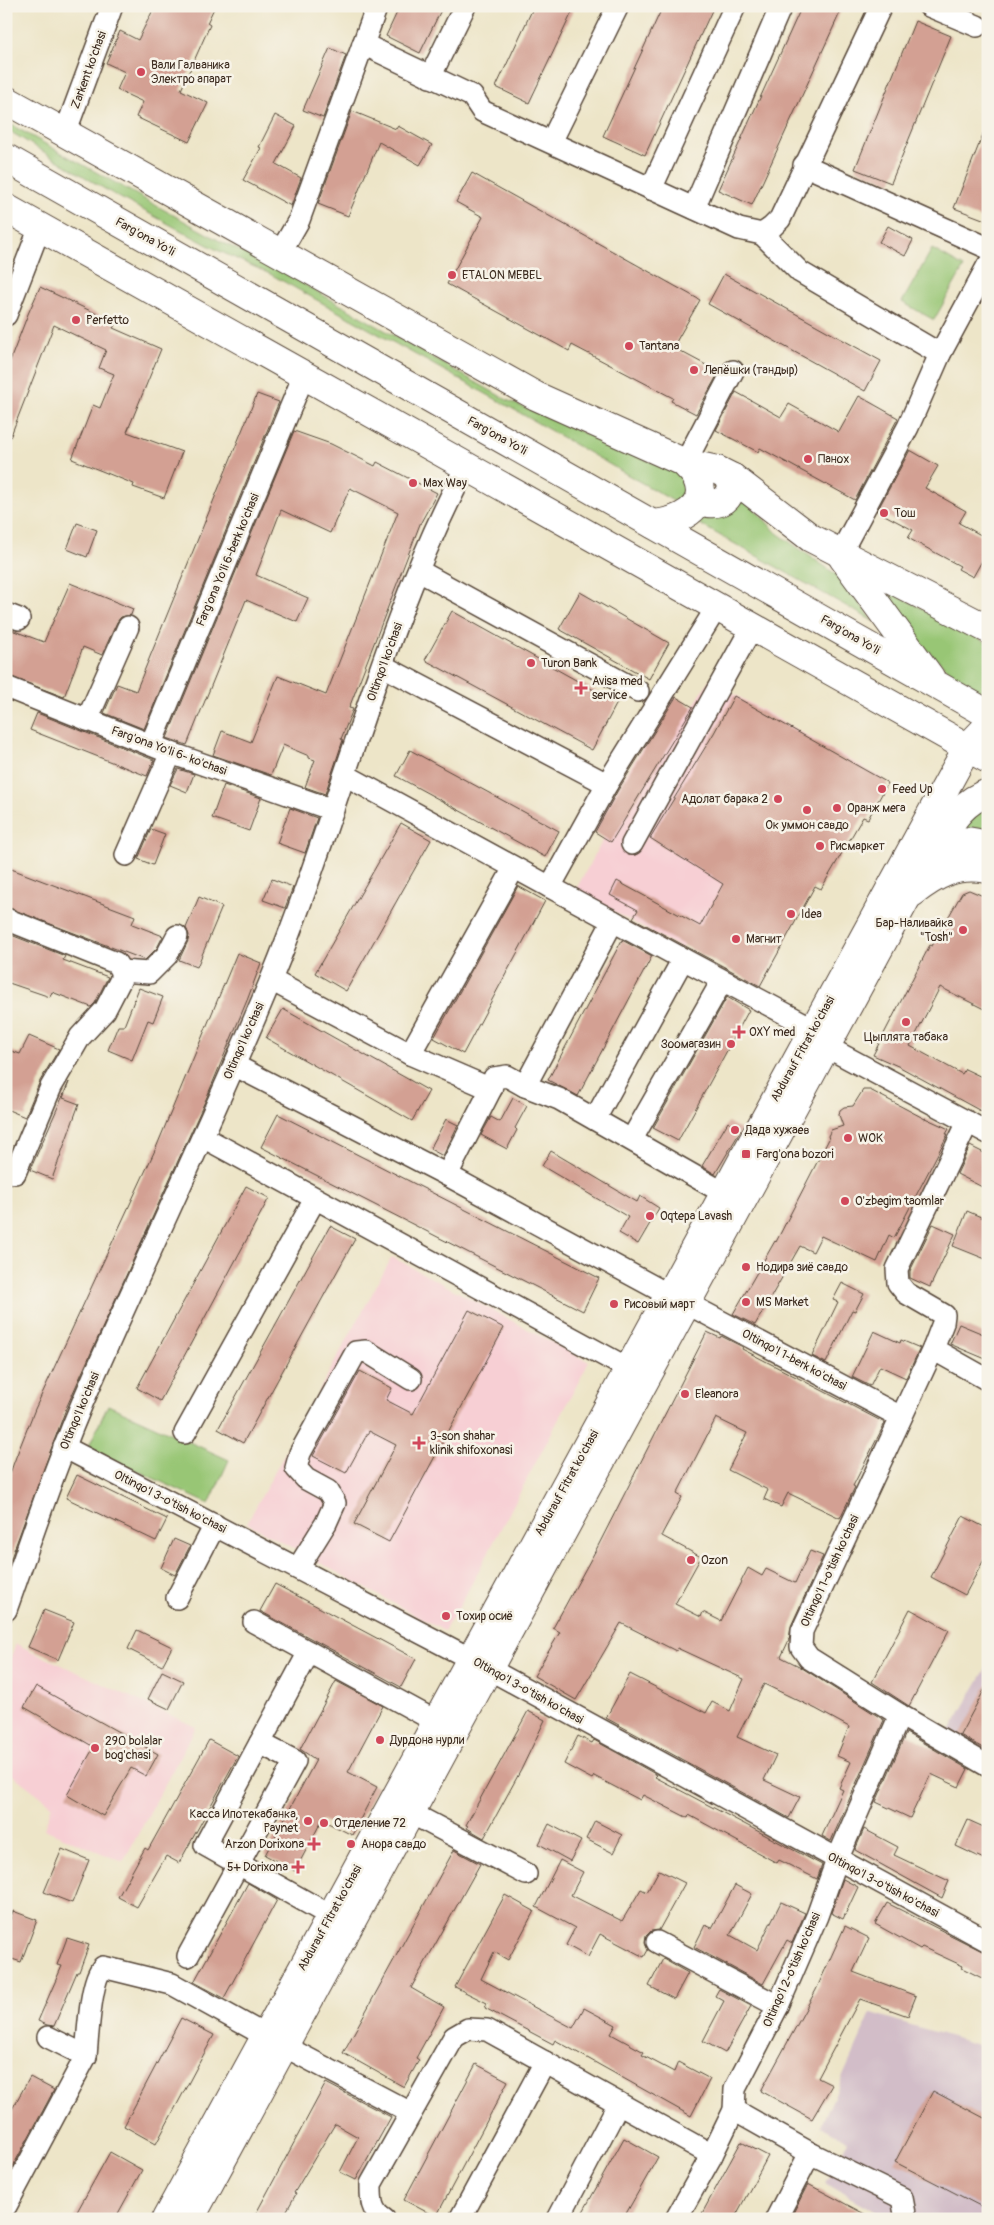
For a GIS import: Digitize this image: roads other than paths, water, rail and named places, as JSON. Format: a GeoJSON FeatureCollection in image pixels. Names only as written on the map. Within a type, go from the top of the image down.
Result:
{"type":"FeatureCollection","features":[{"type":"Feature","properties":{"kind":"main road"},"geometry":{"type":"LineString","coordinates":[[6,100],[536,396],[685,463],[717,470],[733,478],[811,538],[987,629]]}},
{"type":"Feature","properties":{"kind":"main road","name":"Farg'ona Yo'li"},"geometry":{"type":"LineString","coordinates":[[6,158],[988,714]]}},
{"type":"Feature","properties":{"kind":"main road"},"geometry":{"type":"LineString","coordinates":[[6,208],[978,754]]}},
{"type":"Feature","properties":{"kind":"main road"},"geometry":{"type":"LineString","coordinates":[[685,463],[697,478],[700,495],[708,503],[722,502],[732,492],[733,478]]}},
{"type":"Feature","properties":{"kind":"main road"},"geometry":{"type":"LineString","coordinates":[[653,524],[667,523],[685,516],[693,509],[700,495]]}},
{"type":"Feature","properties":{"kind":"main road"},"geometry":{"type":"LineString","coordinates":[[840,554],[935,684]]}},
{"type":"Feature","properties":{"kind":"main road","name":"Abdurauf Fitrat ko'chasi"},"geometry":{"type":"LineString","coordinates":[[166,2219],[275,2041],[410,1813],[480,1664],[629,1369],[679,1300],[724,1193],[817,1038],[905,884],[978,754],[988,726]]}},
{"type":"Feature","properties":{"kind":"main road"},"geometry":{"type":"LineString","coordinates":[[905,884],[934,849],[958,812],[972,799],[988,793]]}},
{"type":"Feature","properties":{"kind":"main road"},"geometry":{"type":"LineString","coordinates":[[934,849],[960,840],[970,840],[988,846]]}},
{"type":"Feature","properties":{"kind":"main road"},"geometry":{"type":"LineString","coordinates":[[905,884],[930,880],[953,868],[966,866],[988,868]]}},
{"type":"Feature","properties":{"kind":"main road","name":"Abdurauf Fitrat ko'chasi"},"geometry":{"type":"LineString","coordinates":[[190,2219],[275,2041],[331,1916],[437,1722],[480,1664],[679,1300],[817,1038]]}},
{"type":"Feature","properties":{"kind":"street","name":"Zarkent ko'chasi"},"geometry":{"type":"LineString","coordinates":[[65,133],[112,6]]}},
{"type":"Feature","properties":{"kind":"street"},"geometry":{"type":"LineString","coordinates":[[280,253],[299,220],[376,6]]}},
{"type":"Feature","properties":{"kind":"street"},"geometry":{"type":"LineString","coordinates":[[430,77],[466,6]]}},
{"type":"Feature","properties":{"kind":"street"},"geometry":{"type":"LineString","coordinates":[[552,142],[618,6]]}},
{"type":"Feature","properties":{"kind":"street"},"geometry":{"type":"LineString","coordinates":[[651,189],[735,6]]}},
{"type":"Feature","properties":{"kind":"street"},"geometry":{"type":"LineString","coordinates":[[694,208],[781,6]]}},
{"type":"Feature","properties":{"kind":"street"},"geometry":{"type":"LineString","coordinates":[[762,234],[780,219],[880,6]]}},
{"type":"Feature","properties":{"kind":"street"},"geometry":{"type":"LineString","coordinates":[[929,6],[977,26]]}},
{"type":"Feature","properties":{"kind":"street"},"geometry":{"type":"LineString","coordinates":[[363,44],[472,96],[482,111],[739,229],[762,234],[800,272],[940,354]]}},
{"type":"Feature","properties":{"kind":"street"},"geometry":{"type":"LineString","coordinates":[[804,165],[988,248]]}},
{"type":"Feature","properties":{"kind":"street"},"geometry":{"type":"LineString","coordinates":[[6,315],[40,227]]}},
{"type":"Feature","properties":{"kind":"street"},"geometry":{"type":"LineString","coordinates":[[840,554],[908,426],[940,354],[988,265]]}},
{"type":"Feature","properties":{"kind":"street"},"geometry":{"type":"LineString","coordinates":[[685,463],[734,371]]}},
{"type":"Feature","properties":{"kind":"street","name":"Farg'ona Yo'li 6-berk ko'chasi"},"geometry":{"type":"LineString","coordinates":[[151,744],[304,375]]}},
{"type":"Feature","properties":{"kind":"street","name":"Oltinqo'l ko'chasi"},"geometry":{"type":"LineString","coordinates":[[6,1610],[64,1447],[90,1385],[203,1137],[271,980],[383,666],[419,571],[450,497],[466,466]]}},
{"type":"Feature","properties":{"kind":"street"},"geometry":{"type":"LineString","coordinates":[[419,571],[638,691]]}},
{"type":"Feature","properties":{"kind":"street"},"geometry":{"type":"LineString","coordinates":[[550,888],[607,784],[717,607]]}},
{"type":"Feature","properties":{"kind":"street"},"geometry":{"type":"LineString","coordinates":[[87,720],[128,627]]}},
{"type":"Feature","properties":{"kind":"street"},"geometry":{"type":"LineString","coordinates":[[632,844],[752,627]]}},
{"type":"Feature","properties":{"kind":"street"},"geometry":{"type":"LineString","coordinates":[[383,666],[607,784]]}},
{"type":"Feature","properties":{"kind":"street","name":"Farg'ona Yo'li 6- ko'chasi"},"geometry":{"type":"LineString","coordinates":[[6,687],[171,752],[333,810]]}},
{"type":"Feature","properties":{"kind":"street"},"geometry":{"type":"LineString","coordinates":[[126,855],[171,752]]}},
{"type":"Feature","properties":{"kind":"street"},"geometry":{"type":"LineString","coordinates":[[345,775],[683,959],[817,1038],[988,1133]]}},
{"type":"Feature","properties":{"kind":"street"},"geometry":{"type":"LineString","coordinates":[[410,1054],[514,868]]}},
{"type":"Feature","properties":{"kind":"street"},"geometry":{"type":"LineString","coordinates":[[6,919],[116,963],[121,971],[121,979],[105,1010],[80,1037],[51,1087],[15,1173]]}},
{"type":"Feature","properties":{"kind":"street"},"geometry":{"type":"LineString","coordinates":[[525,1086],[613,921]]}},
{"type":"Feature","properties":{"kind":"street"},"geometry":{"type":"LineString","coordinates":[[121,971],[149,973],[167,955],[177,936]]}},
{"type":"Feature","properties":{"kind":"street"},"geometry":{"type":"LineString","coordinates":[[595,1119],[683,959]]}},
{"type":"Feature","properties":{"kind":"street"},"geometry":{"type":"LineString","coordinates":[[271,980],[410,1054],[491,1089]]}},
{"type":"Feature","properties":{"kind":"street"},"geometry":{"type":"LineString","coordinates":[[632,1139],[722,981]]}},
{"type":"Feature","properties":{"kind":"street","name":"Oltinqo'l 1-berk ko'chasi"},"geometry":{"type":"LineString","coordinates":[[234,1065],[447,1175],[901,1417]]}},
{"type":"Feature","properties":{"kind":"street"},"geometry":{"type":"LineString","coordinates":[[447,1175],[491,1089],[494,1078],[507,1076],[525,1086],[559,1099],[724,1193]]}},
{"type":"Feature","properties":{"kind":"street","name":"Oltinqo'l 1-o'tish ko'chasi"},"geometry":{"type":"LineString","coordinates":[[968,1122],[897,1269],[898,1283],[906,1293],[944,1315],[944,1323],[802,1632],[801,1647],[810,1658],[900,1715],[988,1766]]}},
{"type":"Feature","properties":{"kind":"street"},"geometry":{"type":"LineString","coordinates":[[203,1137],[629,1369]]}},
{"type":"Feature","properties":{"kind":"street"},"geometry":{"type":"LineString","coordinates":[[186,1433],[315,1199]]}},
{"type":"Feature","properties":{"kind":"street"},"geometry":{"type":"LineString","coordinates":[[933,1349],[988,1380]]}},
{"type":"Feature","properties":{"kind":"street"},"geometry":{"type":"LineString","coordinates":[[298,1568],[326,1523],[335,1503],[328,1491],[306,1479],[296,1468],[300,1453],[356,1352],[366,1351],[411,1378]]}},
{"type":"Feature","properties":{"kind":"street","name":"Oltinqo'l 3-o'tish ko'chasi"},"geometry":{"type":"LineString","coordinates":[[64,1447],[480,1664],[988,1941]]}},
{"type":"Feature","properties":{"kind":"street"},"geometry":{"type":"LineString","coordinates":[[177,1598],[215,1525]]}},
{"type":"Feature","properties":{"kind":"street"},"geometry":{"type":"LineString","coordinates":[[254,1622],[437,1722]]}},
{"type":"Feature","properties":{"kind":"street"},"geometry":{"type":"LineString","coordinates":[[309,1652],[204,1845],[331,1916]]}},
{"type":"Feature","properties":{"kind":"street","name":"Oltinqo'l 2-o'tish ko'chasi"},"geometry":{"type":"LineString","coordinates":[[676,2219],[712,2155],[734,2110],[735,2089],[778,2006],[817,1916],[837,1860],[900,1715]]}},
{"type":"Feature","properties":{"kind":"street"},"geometry":{"type":"LineString","coordinates":[[188,1956],[295,1762],[260,1743]]}},
{"type":"Feature","properties":{"kind":"street"},"geometry":{"type":"LineString","coordinates":[[410,1813],[526,1874]]}},
{"type":"Feature","properties":{"kind":"street"},"geometry":{"type":"LineString","coordinates":[[657,1942],[778,2006]]}},
{"type":"Feature","properties":{"kind":"street"},"geometry":{"type":"LineString","coordinates":[[6,2206],[86,2056],[94,1989],[98,1972],[104,1967],[172,1984],[410,2113]]}},
{"type":"Feature","properties":{"kind":"street"},"geometry":{"type":"LineString","coordinates":[[384,2219],[379,2216],[370,2201],[371,2184],[454,2037],[468,2029],[487,2030],[712,2155]]}},
{"type":"Feature","properties":{"kind":"street"},"geometry":{"type":"LineString","coordinates":[[48,2037],[86,2056]]}},
{"type":"Feature","properties":{"kind":"street"},"geometry":{"type":"LineString","coordinates":[[460,2219],[545,2062]]}},
{"type":"Feature","properties":{"kind":"street"},"geometry":{"type":"LineString","coordinates":[[558,2219],[619,2103]]}},
{"type":"Feature","properties":{"kind":"street"},"geometry":{"type":"LineString","coordinates":[[734,2110],[810,2153],[902,2198],[906,2219]]}},
{"type":"Feature","properties":{"kind":"street"},"geometry":{"type":"LineString","coordinates":[[776,2219],[810,2153]]}},
{"type":"Feature","properties":{"kind":"place","name":"Вали Галваника Электро апарат"},"geometry":{"type":"Point","coordinates":[141,72]}},
{"type":"Feature","properties":{"kind":"place","name":"ETALON MEBEL"},"geometry":{"type":"Point","coordinates":[452,275]}},
{"type":"Feature","properties":{"kind":"place","name":"Perfetto"},"geometry":{"type":"Point","coordinates":[76,320]}},
{"type":"Feature","properties":{"kind":"place","name":"Tantana"},"geometry":{"type":"Point","coordinates":[629,346]}},
{"type":"Feature","properties":{"kind":"place","name":"Лепёшки (тандыр)"},"geometry":{"type":"Point","coordinates":[694,370]}},
{"type":"Feature","properties":{"kind":"place","name":"Панох"},"geometry":{"type":"Point","coordinates":[808,459]}},
{"type":"Feature","properties":{"kind":"place","name":"Max Way"},"geometry":{"type":"Point","coordinates":[413,483]}},
{"type":"Feature","properties":{"kind":"place","name":"Тош"},"geometry":{"type":"Point","coordinates":[884,513]}},
{"type":"Feature","properties":{"kind":"place","name":"Turon Bank"},"geometry":{"type":"Point","coordinates":[531,663]}},
{"type":"Feature","properties":{"kind":"place","name":"Avisa med service"},"geometry":{"type":"Point","coordinates":[581,688]}},
{"type":"Feature","properties":{"kind":"place","name":"Feed Up"},"geometry":{"type":"Point","coordinates":[882,789]}},
{"type":"Feature","properties":{"kind":"place","name":"Адолат барака 2"},"geometry":{"type":"Point","coordinates":[778,799]}},
{"type":"Feature","properties":{"kind":"place","name":"Оранж мега"},"geometry":{"type":"Point","coordinates":[837,808]}},
{"type":"Feature","properties":{"kind":"place","name":"Ок уммон савдо"},"geometry":{"type":"Point","coordinates":[807,810]}},
{"type":"Feature","properties":{"kind":"place","name":"Рисмаркет"},"geometry":{"type":"Point","coordinates":[820,846]}},
{"type":"Feature","properties":{"kind":"place","name":"Idea"},"geometry":{"type":"Point","coordinates":[791,914]}},
{"type":"Feature","properties":{"kind":"place","name":"Бар-Наливайка \"Tosh\""},"geometry":{"type":"Point","coordinates":[963,930]}},
{"type":"Feature","properties":{"kind":"place","name":"Магнит"},"geometry":{"type":"Point","coordinates":[736,939]}},
{"type":"Feature","properties":{"kind":"place","name":"Цыплята табака"},"geometry":{"type":"Point","coordinates":[906,1022]}},
{"type":"Feature","properties":{"kind":"place","name":"OXY med"},"geometry":{"type":"Point","coordinates":[739,1032]}},
{"type":"Feature","properties":{"kind":"place","name":"Зоомагазин"},"geometry":{"type":"Point","coordinates":[731,1044]}},
{"type":"Feature","properties":{"kind":"place","name":"Дада хужаев"},"geometry":{"type":"Point","coordinates":[735,1130]}},
{"type":"Feature","properties":{"kind":"place","name":"WOK"},"geometry":{"type":"Point","coordinates":[848,1138]}},
{"type":"Feature","properties":{"kind":"place","name":"Farg'ona bozori"},"geometry":{"type":"Point","coordinates":[746,1154]}},
{"type":"Feature","properties":{"kind":"place","name":"O'zbegim taomlar"},"geometry":{"type":"Point","coordinates":[845,1201]}},
{"type":"Feature","properties":{"kind":"place","name":"Oqtepa Lavash"},"geometry":{"type":"Point","coordinates":[650,1216]}},
{"type":"Feature","properties":{"kind":"place","name":"Нодира зиё савдо"},"geometry":{"type":"Point","coordinates":[746,1267]}},
{"type":"Feature","properties":{"kind":"place","name":"MS Market"},"geometry":{"type":"Point","coordinates":[746,1302]}},
{"type":"Feature","properties":{"kind":"place","name":"Рисовый март"},"geometry":{"type":"Point","coordinates":[614,1304]}},
{"type":"Feature","properties":{"kind":"place","name":"Eleanora"},"geometry":{"type":"Point","coordinates":[685,1394]}},
{"type":"Feature","properties":{"kind":"place","name":"3-son shahar klinik shifoxonasi"},"geometry":{"type":"Point","coordinates":[419,1443]}},
{"type":"Feature","properties":{"kind":"place","name":"Ozon"},"geometry":{"type":"Point","coordinates":[691,1560]}},
{"type":"Feature","properties":{"kind":"place","name":"Тохир осиё"},"geometry":{"type":"Point","coordinates":[446,1616]}},
{"type":"Feature","properties":{"kind":"place","name":"Дурдона нурли"},"geometry":{"type":"Point","coordinates":[380,1740]}},
{"type":"Feature","properties":{"kind":"place","name":"290 bolalar bog'chasi"},"geometry":{"type":"Point","coordinates":[95,1748]}},
{"type":"Feature","properties":{"kind":"place","name":"Касса Ипотекабанка, Paynet"},"geometry":{"type":"Point","coordinates":[308,1821]}},
{"type":"Feature","properties":{"kind":"place","name":"Отделение 72"},"geometry":{"type":"Point","coordinates":[324,1823]}},
{"type":"Feature","properties":{"kind":"place","name":"Arzon Dorixona"},"geometry":{"type":"Point","coordinates":[314,1844]}},
{"type":"Feature","properties":{"kind":"place","name":"Анора савдо"},"geometry":{"type":"Point","coordinates":[351,1844]}},
{"type":"Feature","properties":{"kind":"place","name":"5+ Dorixona"},"geometry":{"type":"Point","coordinates":[298,1867]}}]}
